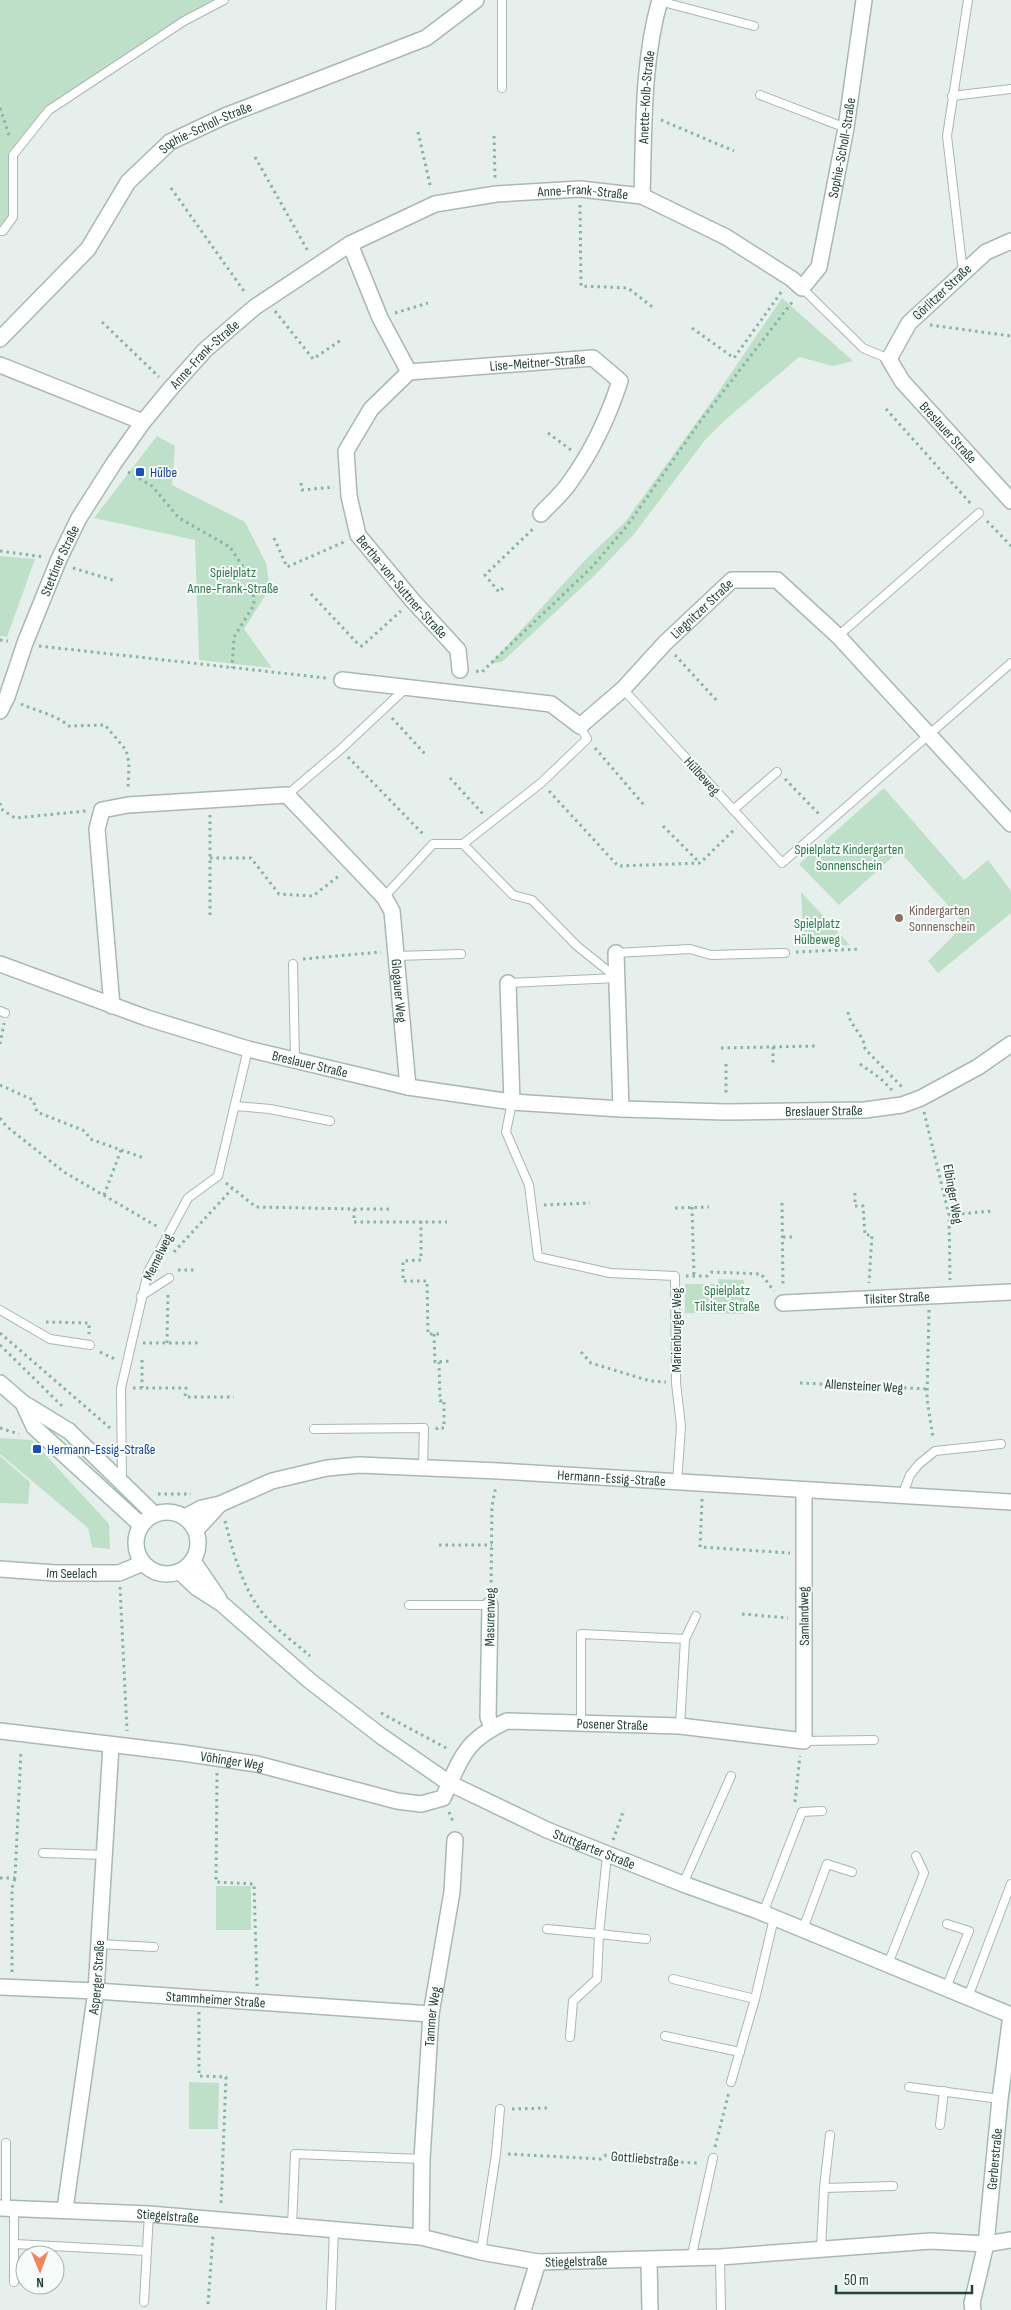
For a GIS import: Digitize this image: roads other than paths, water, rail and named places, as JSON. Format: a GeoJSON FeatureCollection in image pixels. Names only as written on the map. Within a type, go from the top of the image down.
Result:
{"type":"FeatureCollection","features":[{"type":"Feature","properties":{"kind":"street","name":"Sophie-Scholl-Straße"},"geometry":{"type":"LineString","coordinates":[[0,339],[92,252],[128,182],[170,142],[225,116],[426,38],[476,0]]}},
{"type":"Feature","properties":{"kind":"street","name":"Sophie-Scholl-Straße"},"geometry":{"type":"LineString","coordinates":[[797,284],[819,268],[846,128],[864,0]]}},
{"type":"Feature","properties":{"kind":"street","name":"Anette-Kolb-Straße"},"geometry":{"type":"LineString","coordinates":[[642,196],[645,113],[652,28],[660,1]]}},
{"type":"Feature","properties":{"kind":"street","name":"Anne-Frank-Straße"},"geometry":{"type":"LineString","coordinates":[[143,422],[170,388],[205,350],[260,303],[350,244],[435,204],[496,194],[580,189],[642,196],[726,237],[797,284]]}},
{"type":"Feature","properties":{"kind":"street","name":"Görlitzer Straße"},"geometry":{"type":"LineString","coordinates":[[889,359],[909,323],[986,252],[1011,241]]}},
{"type":"Feature","properties":{"kind":"street"},"geometry":{"type":"LineString","coordinates":[[350,244],[380,318],[409,372]]}},
{"type":"Feature","properties":{"kind":"street","name":"Lise-Meitner-Straße"},"geometry":{"type":"LineString","coordinates":[[409,372],[593,358],[620,381],[607,420],[569,484],[540,514]]}},
{"type":"Feature","properties":{"kind":"street","name":"Breslauer Straße"},"geometry":{"type":"LineString","coordinates":[[889,359],[902,381],[1011,502]]}},
{"type":"Feature","properties":{"kind":"street"},"geometry":{"type":"LineString","coordinates":[[0,365],[143,422]]}},
{"type":"Feature","properties":{"kind":"street","name":"Bertha-von-Suttner-Straße"},"geometry":{"type":"LineString","coordinates":[[409,372],[371,409],[346,451],[347,486],[358,535],[413,601],[458,650],[460,670]]}},
{"type":"Feature","properties":{"kind":"street","name":"Stettiner Straße"},"geometry":{"type":"LineString","coordinates":[[0,711],[8,697],[26,643],[58,561],[79,518],[143,422]]}},
{"type":"Feature","properties":{"kind":"street","name":"Liegnitzer Straße"},"geometry":{"type":"LineString","coordinates":[[583,733],[665,644],[732,580],[777,580],[838,636],[1011,824]]}},
{"type":"Feature","properties":{"kind":"street"},"geometry":{"type":"LineString","coordinates":[[342,680],[551,704],[583,733]]}},
{"type":"Feature","properties":{"kind":"street"},"geometry":{"type":"LineString","coordinates":[[112,1006],[97,828],[102,810],[128,805],[287,795]]}},
{"type":"Feature","properties":{"kind":"street","name":"Glogauer Weg"},"geometry":{"type":"LineString","coordinates":[[287,795],[384,896],[392,911],[408,1087]]}},
{"type":"Feature","properties":{"kind":"street"},"geometry":{"type":"LineString","coordinates":[[616,953],[621,1109]]}},
{"type":"Feature","properties":{"kind":"street","name":"Breslauer Straße"},"geometry":{"type":"LineString","coordinates":[[0,964],[112,1006],[248,1049],[408,1087],[512,1102],[621,1109],[726,1112],[865,1110],[902,1105],[921,1098],[978,1067],[1011,1044]]}},
{"type":"Feature","properties":{"kind":"street"},"geometry":{"type":"LineString","coordinates":[[508,983],[512,1102]]}},
{"type":"Feature","properties":{"kind":"street","name":"Tilsiter Straße"},"geometry":{"type":"LineString","coordinates":[[783,1303],[1011,1292]]}},
{"type":"Feature","properties":{"kind":"street"},"geometry":{"type":"LineString","coordinates":[[0,1383],[23,1403],[69,1431],[154,1514]]}},
{"type":"Feature","properties":{"kind":"street"},"geometry":{"type":"LineString","coordinates":[[23,1403],[34,1428],[141,1525]]}},
{"type":"Feature","properties":{"kind":"street","name":"Hermann-Essig-Straße"},"geometry":{"type":"LineString","coordinates":[[186,1517],[202,1508],[220,1504],[272,1481],[326,1468],[359,1465],[423,1467],[1011,1502]]}},
{"type":"Feature","properties":{"kind":"street","name":"Samlandweg"},"geometry":{"type":"LineString","coordinates":[[802,1746],[804,1491]]}},
{"type":"Feature","properties":{"kind":"street","name":"Hermann-Essig-Straße"},"geometry":{"type":"LineString","coordinates":[[196,1530],[220,1504]]}},
{"type":"Feature","properties":{"kind":"street"},"geometry":{"type":"LineString","coordinates":[[170,1512],[186,1517],[196,1530],[199,1546],[193,1561],[180,1572],[172,1574],[156,1573],[143,1563],[136,1548],[141,1525],[154,1514],[170,1512]]}},
{"type":"Feature","properties":{"kind":"street","name":"Stuttgarter Straße"},"geometry":{"type":"LineString","coordinates":[[193,1561],[222,1604]]}},
{"type":"Feature","properties":{"kind":"street","name":"Im Seelach"},"geometry":{"type":"LineString","coordinates":[[0,1569],[55,1573],[119,1573],[143,1563]]}},
{"type":"Feature","properties":{"kind":"street","name":"Stuttgarter Straße"},"geometry":{"type":"LineString","coordinates":[[180,1572],[198,1588],[222,1604],[310,1680],[381,1736],[449,1783],[547,1830],[607,1855],[803,1929],[1011,2015]]}},
{"type":"Feature","properties":{"kind":"street","name":"Masurenweg"},"geometry":{"type":"LineString","coordinates":[[490,1605],[488,1717],[492,1728]]}},
{"type":"Feature","properties":{"kind":"street","name":"Posener Straße"},"geometry":{"type":"LineString","coordinates":[[449,1783],[461,1756],[473,1741],[492,1728],[507,1721],[680,1726],[802,1746]]}},
{"type":"Feature","properties":{"kind":"street","name":"Vöhinger Weg"},"geometry":{"type":"LineString","coordinates":[[0,1731],[257,1764],[397,1801],[421,1804],[443,1798],[449,1783]]}},
{"type":"Feature","properties":{"kind":"street","name":"Asperger Straße"},"geometry":{"type":"LineString","coordinates":[[65,2209],[96,1991],[111,1745]]}},
{"type":"Feature","properties":{"kind":"street","name":"Tammer Weg"},"geometry":{"type":"LineString","coordinates":[[421,2237],[422,2159],[431,2014],[452,1892],[455,1840]]}},
{"type":"Feature","properties":{"kind":"street","name":"Stammheimer Straße"},"geometry":{"type":"LineString","coordinates":[[6,1987],[96,1991],[431,2014]]}},
{"type":"Feature","properties":{"kind":"street","name":"Gerberstraße"},"geometry":{"type":"LineString","coordinates":[[972,2310],[986,2244],[1000,2099],[1011,2015]]}},
{"type":"Feature","properties":{"kind":"street","name":"Stiegelstraße"},"geometry":{"type":"LineString","coordinates":[[7,2208],[149,2214],[217,2221],[334,2228],[421,2237],[480,2252],[538,2262],[649,2261],[931,2241],[986,2244],[1011,2240]]}},
{"type":"Feature","properties":{"kind":"street"},"geometry":{"type":"LineString","coordinates":[[649,2261],[650,2310]]}},
{"type":"Feature","properties":{"kind":"street"},"geometry":{"type":"LineString","coordinates":[[523,2310],[538,2262]]}},
{"type":"Feature","properties":{"kind":"lane"},"geometry":{"type":"LineString","coordinates":[[0,230],[3,231],[13,217],[13,155],[49,110],[184,21],[224,0]]}},
{"type":"Feature","properties":{"kind":"lane"},"geometry":{"type":"LineString","coordinates":[[502,0],[502,88]]}},
{"type":"Feature","properties":{"kind":"lane"},"geometry":{"type":"LineString","coordinates":[[963,272],[948,136],[952,96],[968,0]]}},
{"type":"Feature","properties":{"kind":"lane"},"geometry":{"type":"LineString","coordinates":[[660,1],[754,26]]}},
{"type":"Feature","properties":{"kind":"lane"},"geometry":{"type":"LineString","coordinates":[[952,96],[1011,89]]}},
{"type":"Feature","properties":{"kind":"lane"},"geometry":{"type":"LineString","coordinates":[[760,95],[846,128]]}},
{"type":"Feature","properties":{"kind":"lane"},"geometry":{"type":"LineString","coordinates":[[797,284],[863,348],[889,359]]}},
{"type":"Feature","properties":{"kind":"lane"},"geometry":{"type":"LineString","coordinates":[[838,636],[979,512]]}},
{"type":"Feature","properties":{"kind":"lane"},"geometry":{"type":"LineString","coordinates":[[928,736],[1011,663]]}},
{"type":"Feature","properties":{"kind":"lane"},"geometry":{"type":"LineString","coordinates":[[287,795],[341,750],[407,687]]}},
{"type":"Feature","properties":{"kind":"lane","name":"Hülbeweg"},"geometry":{"type":"LineString","coordinates":[[623,689],[782,863],[928,736]]}},
{"type":"Feature","properties":{"kind":"lane","name":"Liegnitzer Straße"},"geometry":{"type":"LineString","coordinates":[[463,844],[541,783],[583,733]]}},
{"type":"Feature","properties":{"kind":"lane"},"geometry":{"type":"LineString","coordinates":[[733,810],[777,772]]}},
{"type":"Feature","properties":{"kind":"lane"},"geometry":{"type":"LineString","coordinates":[[384,896],[433,844],[463,844],[513,895],[532,900],[577,946],[617,978]]}},
{"type":"Feature","properties":{"kind":"lane"},"geometry":{"type":"LineString","coordinates":[[616,953],[690,949],[711,955],[785,953]]}},
{"type":"Feature","properties":{"kind":"lane"},"geometry":{"type":"LineString","coordinates":[[397,953],[462,954]]}},
{"type":"Feature","properties":{"kind":"lane"},"geometry":{"type":"LineString","coordinates":[[292,964],[295,1060]]}},
{"type":"Feature","properties":{"kind":"lane"},"geometry":{"type":"LineString","coordinates":[[508,983],[617,978]]}},
{"type":"Feature","properties":{"kind":"lane"},"geometry":{"type":"LineString","coordinates":[[248,1049],[235,1106],[270,1108],[330,1121]]}},
{"type":"Feature","properties":{"kind":"lane","name":"Marienburger Weg"},"geometry":{"type":"LineString","coordinates":[[512,1102],[506,1132],[530,1185],[538,1257],[610,1273],[675,1276],[676,1383],[681,1426],[677,1483]]}},
{"type":"Feature","properties":{"kind":"lane","name":"Memelweg"},"geometry":{"type":"LineString","coordinates":[[122,1484],[121,1388],[148,1272],[188,1198],[218,1176],[235,1106]]}},
{"type":"Feature","properties":{"kind":"lane"},"geometry":{"type":"LineString","coordinates":[[141,1296],[169,1278]]}},
{"type":"Feature","properties":{"kind":"lane"},"geometry":{"type":"LineString","coordinates":[[0,1310],[50,1339],[90,1345]]}},
{"type":"Feature","properties":{"kind":"lane"},"geometry":{"type":"LineString","coordinates":[[314,1429],[424,1428],[423,1467]]}},
{"type":"Feature","properties":{"kind":"lane"},"geometry":{"type":"LineString","coordinates":[[902,1496],[910,1475],[919,1464],[935,1451],[1001,1444]]}},
{"type":"Feature","properties":{"kind":"lane"},"geometry":{"type":"LineString","coordinates":[[409,1606],[490,1605]]}},
{"type":"Feature","properties":{"kind":"lane"},"geometry":{"type":"LineString","coordinates":[[680,1726],[686,1638],[696,1616]]}},
{"type":"Feature","properties":{"kind":"lane"},"geometry":{"type":"LineString","coordinates":[[581,1723],[581,1634],[686,1638]]}},
{"type":"Feature","properties":{"kind":"lane"},"geometry":{"type":"LineString","coordinates":[[802,1746],[874,1740]]}},
{"type":"Feature","properties":{"kind":"lane"},"geometry":{"type":"LineString","coordinates":[[683,1884],[731,1776]]}},
{"type":"Feature","properties":{"kind":"lane"},"geometry":{"type":"LineString","coordinates":[[731,2082],[755,1999],[769,1916],[802,1812],[822,1811]]}},
{"type":"Feature","properties":{"kind":"lane"},"geometry":{"type":"LineString","coordinates":[[43,1853],[105,1855]]}},
{"type":"Feature","properties":{"kind":"lane"},"geometry":{"type":"LineString","coordinates":[[570,2036],[573,2001],[598,1979],[599,1934],[607,1855]]}},
{"type":"Feature","properties":{"kind":"lane"},"geometry":{"type":"LineString","coordinates":[[888,1964],[924,1873],[916,1856]]}},
{"type":"Feature","properties":{"kind":"lane"},"geometry":{"type":"LineString","coordinates":[[803,1929],[827,1864],[852,1872]]}},
{"type":"Feature","properties":{"kind":"lane"},"geometry":{"type":"LineString","coordinates":[[968,1998],[1011,1884]]}},
{"type":"Feature","properties":{"kind":"lane"},"geometry":{"type":"LineString","coordinates":[[946,1988],[969,1931],[947,1924]]}},
{"type":"Feature","properties":{"kind":"lane"},"geometry":{"type":"LineString","coordinates":[[547,1929],[646,1939]]}},
{"type":"Feature","properties":{"kind":"lane"},"geometry":{"type":"LineString","coordinates":[[99,1944],[154,1946]]}},
{"type":"Feature","properties":{"kind":"lane"},"geometry":{"type":"LineString","coordinates":[[673,1979],[755,1999]]}},
{"type":"Feature","properties":{"kind":"lane"},"geometry":{"type":"LineString","coordinates":[[665,2036],[740,2052]]}},
{"type":"Feature","properties":{"kind":"lane"},"geometry":{"type":"LineString","coordinates":[[909,2087],[1000,2099]]}},
{"type":"Feature","properties":{"kind":"lane"},"geometry":{"type":"LineString","coordinates":[[940,2125],[944,2091]]}},
{"type":"Feature","properties":{"kind":"lane"},"geometry":{"type":"LineString","coordinates":[[480,2252],[496,2154],[500,2109]]}},
{"type":"Feature","properties":{"kind":"lane"},"geometry":{"type":"LineString","coordinates":[[821,2249],[824,2188],[830,2135]]}},
{"type":"Feature","properties":{"kind":"lane"},"geometry":{"type":"LineString","coordinates":[[6,2143],[7,2208],[15,2244],[14,2282]]}},
{"type":"Feature","properties":{"kind":"lane"},"geometry":{"type":"LineString","coordinates":[[292,2226],[295,2154],[422,2159]]}},
{"type":"Feature","properties":{"kind":"lane"},"geometry":{"type":"LineString","coordinates":[[691,2259],[712,2158]]}},
{"type":"Feature","properties":{"kind":"lane"},"geometry":{"type":"LineString","coordinates":[[824,2188],[893,2186]]}},
{"type":"Feature","properties":{"kind":"lane"},"geometry":{"type":"LineString","coordinates":[[144,2302],[149,2214]]}},
{"type":"Feature","properties":{"kind":"lane"},"geometry":{"type":"LineString","coordinates":[[331,2310],[334,2228]]}},
{"type":"Feature","properties":{"kind":"lane"},"geometry":{"type":"LineString","coordinates":[[15,2244],[147,2252]]}},
{"type":"Feature","properties":{"kind":"lane"},"geometry":{"type":"LineString","coordinates":[[720,2257],[721,2310]]}},
{"type":"Feature","properties":{"kind":"place","name":"Hülbe"},"geometry":{"type":"Point","coordinates":[140,472]}},
{"type":"Feature","properties":{"kind":"place","name":"Kindergarten Sonnenschein"},"geometry":{"type":"Point","coordinates":[899,918]}},
{"type":"Feature","properties":{"kind":"place","name":"Hermann-Essig-Straße"},"geometry":{"type":"Point","coordinates":[37,1449]}},
{"type":"Feature","properties":{"kind":"park label","name":"Spielplatz Anne-Frank-Straße"},"geometry":{"type":"Point","coordinates":[233,580]}},
{"type":"Feature","properties":{"kind":"park label","name":"Spielplatz Kindergarten Sonnenschein"},"geometry":{"type":"Point","coordinates":[849,858]}},
{"type":"Feature","properties":{"kind":"park label","name":"Spielplatz Hülbeweg"},"geometry":{"type":"Point","coordinates":[817,932]}},
{"type":"Feature","properties":{"kind":"park label","name":"Spielplatz Tilsiter Straße"},"geometry":{"type":"Point","coordinates":[727,1298]}}]}
